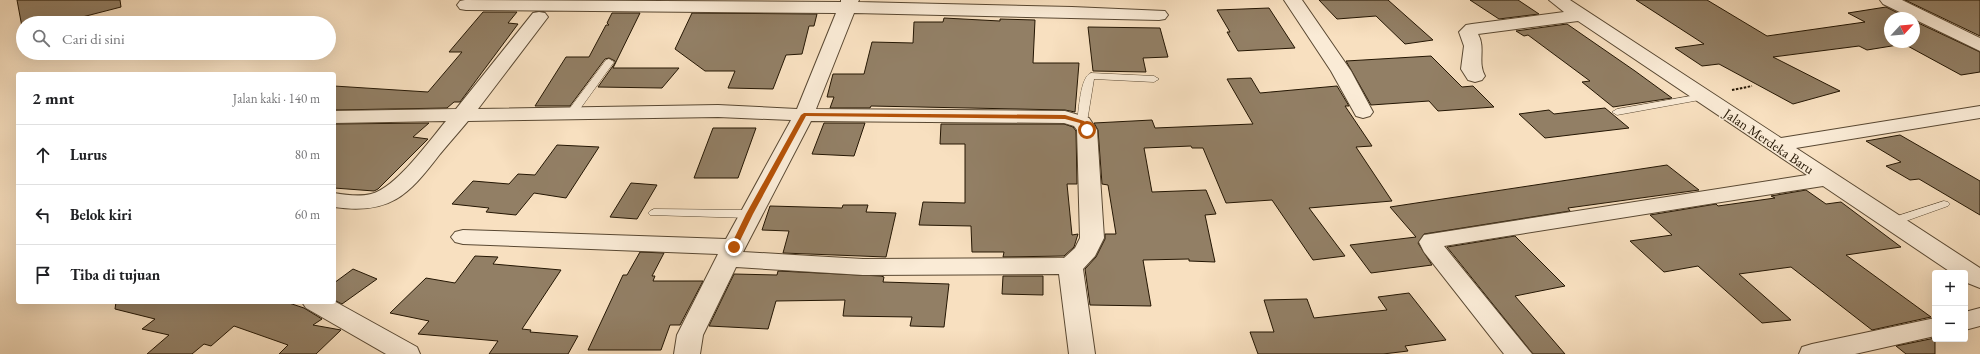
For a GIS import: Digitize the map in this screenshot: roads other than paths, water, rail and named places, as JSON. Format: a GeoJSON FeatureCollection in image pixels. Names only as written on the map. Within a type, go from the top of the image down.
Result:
{"type":"FeatureCollection","features":[{"type":"Feature","properties":{"kind":"street"},"geometry":{"type":"LineString","coordinates":[[1294,0],[1341,71],[1362,112]]}},
{"type":"Feature","properties":{"kind":"street","name":"Jalan Merdeka Baru"},"geometry":{"type":"LineString","coordinates":[[1558,0],[1892,222],[1976,274]]}},
{"type":"Feature","properties":{"kind":"street"},"geometry":{"type":"LineString","coordinates":[[1889,0],[1980,45]]}},
{"type":"Feature","properties":{"kind":"street"},"geometry":{"type":"LineString","coordinates":[[466,5],[695,2],[849,3],[1159,15]]}},
{"type":"Feature","properties":{"kind":"street"},"geometry":{"type":"LineString","coordinates":[[687,354],[690,335],[750,214],[804,115],[849,3]]}},
{"type":"Feature","properties":{"kind":"street"},"geometry":{"type":"LineString","coordinates":[[1475,76],[1471,69],[1475,52],[1474,43],[1468,32],[1472,28],[1582,15]]}},
{"type":"Feature","properties":{"kind":"street"},"geometry":{"type":"LineString","coordinates":[[336,200],[357,203],[380,199],[392,193],[406,181],[464,114],[540,17]]}},
{"type":"Feature","properties":{"kind":"street"},"geometry":{"type":"LineString","coordinates":[[336,117],[718,111],[804,115],[1065,117],[1082,122],[1087,130],[1092,238],[1089,248],[1082,258],[1070,266],[862,267],[731,253],[463,237]]}},
{"type":"Feature","properties":{"kind":"street"},"geometry":{"type":"LineString","coordinates":[[1776,145],[1980,112]]}},
{"type":"Feature","properties":{"kind":"street"},"geometry":{"type":"LineString","coordinates":[[1516,354],[1432,247],[1432,240],[1827,179]]}},
{"type":"Feature","properties":{"kind":"street"},"geometry":{"type":"LineString","coordinates":[[1070,266],[1082,354]]}},
{"type":"Feature","properties":{"kind":"street"},"geometry":{"type":"LineString","coordinates":[[319,304],[407,354]]}},
{"type":"Feature","properties":{"kind":"street"},"geometry":{"type":"LineString","coordinates":[[1968,319],[1980,317]]}},
{"type":"Feature","properties":{"kind":"street"},"geometry":{"type":"LineString","coordinates":[[1812,354],[1932,328]]}},
{"type":"Feature","properties":{"kind":"lane"},"geometry":{"type":"LineString","coordinates":[[571,114],[609,62]]}},
{"type":"Feature","properties":{"kind":"lane"},"geometry":{"type":"LineString","coordinates":[[1082,122],[1088,80],[1091,76],[1154,79]]}},
{"type":"Feature","properties":{"kind":"lane"},"geometry":{"type":"LineString","coordinates":[[1617,112],[1702,97]]}},
{"type":"Feature","properties":{"kind":"lane"},"geometry":{"type":"LineString","coordinates":[[1892,222],[1944,204]]}},
{"type":"Feature","properties":{"kind":"lane"},"geometry":{"type":"LineString","coordinates":[[654,213],[750,214]]}}]}
